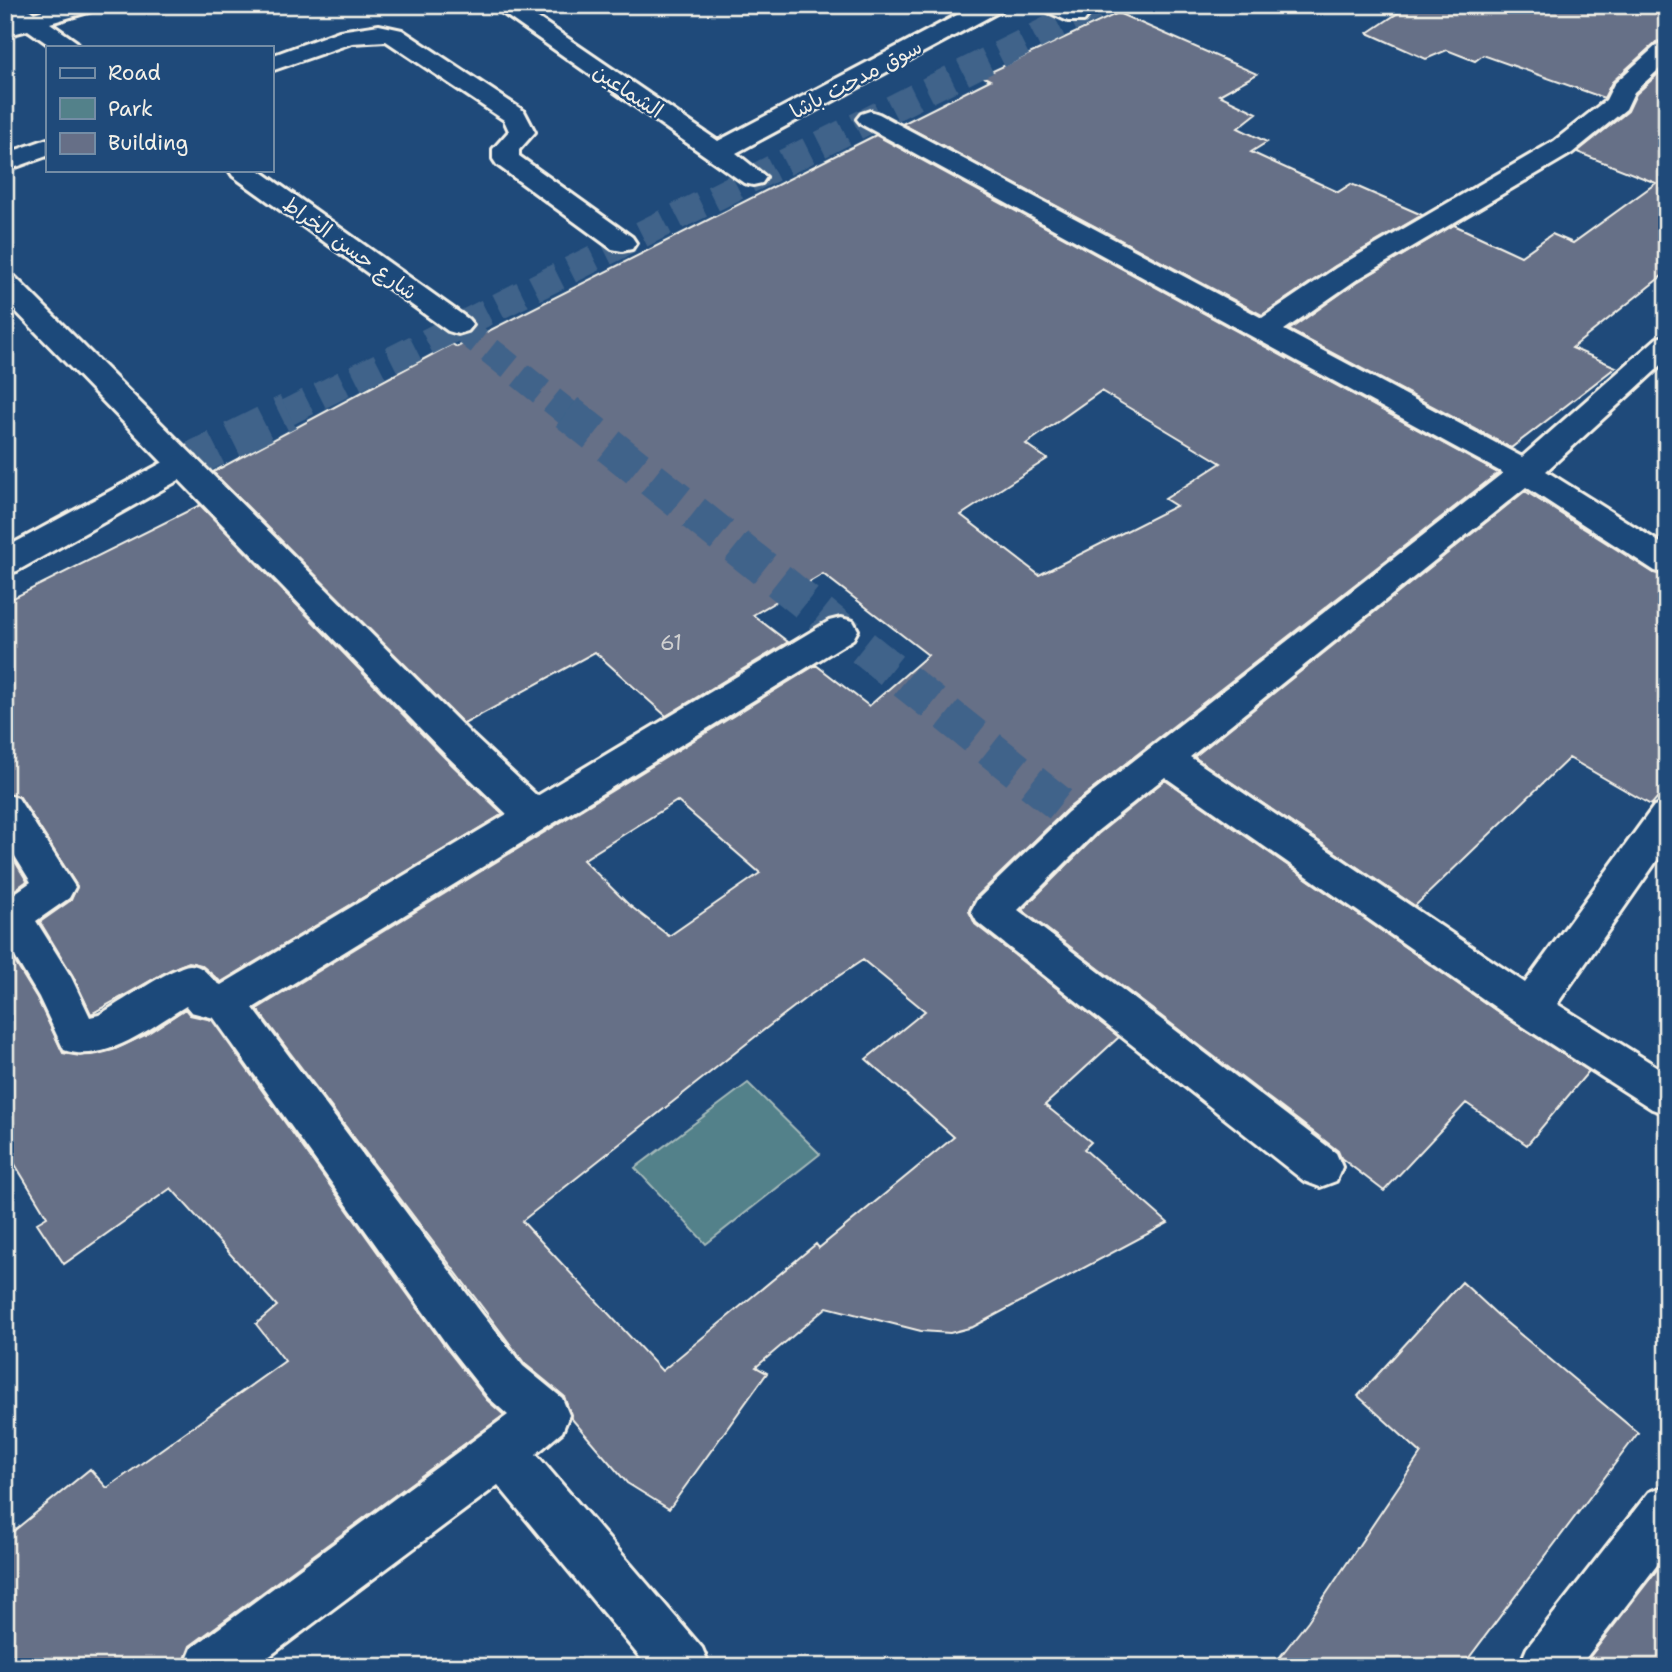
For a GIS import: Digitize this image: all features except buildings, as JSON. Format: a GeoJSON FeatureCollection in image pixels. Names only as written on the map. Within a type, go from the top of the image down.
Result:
{"type":"FeatureCollection","features":[{"type":"Feature","properties":{"kind":"street"},"geometry":{"type":"LineString","coordinates":[[8,5],[67,46]]}},
{"type":"Feature","properties":{"kind":"street"},"geometry":{"type":"LineString","coordinates":[[5,29],[87,5]]}},
{"type":"Feature","properties":{"kind":"street","name":"الشماعين"},"geometry":{"type":"LineString","coordinates":[[503,5],[753,177]]}},
{"type":"Feature","properties":{"kind":"street","name":"سوق مدحت باشا"},"geometry":{"type":"LineString","coordinates":[[718,152],[993,5]]}},
{"type":"Feature","properties":{"kind":"street"},"geometry":{"type":"LineString","coordinates":[[1052,5],[1076,16]]}},
{"type":"Feature","properties":{"kind":"street"},"geometry":{"type":"LineString","coordinates":[[273,63],[358,34],[375,32],[393,35],[515,116],[522,132],[506,149],[506,159],[622,243]]}},
{"type":"Feature","properties":{"kind":"street"},"geometry":{"type":"LineString","coordinates":[[1263,331],[1346,274],[1563,147],[1617,104],[1623,89],[1667,49]]}},
{"type":"Feature","properties":{"kind":"street"},"geometry":{"type":"LineString","coordinates":[[870,120],[1525,472],[1667,563]]}},
{"type":"Feature","properties":{"kind":"street"},"geometry":{"type":"LineString","coordinates":[[5,163],[46,147]]}},
{"type":"Feature","properties":{"kind":"street","name":"شارع حسن الخراط"},"geometry":{"type":"LineString","coordinates":[[245,172],[458,325]]}},
{"type":"Feature","properties":{"kind":"street"},"geometry":{"type":"LineString","coordinates":[[5,283],[460,746],[534,816]]}},
{"type":"Feature","properties":{"kind":"street"},"geometry":{"type":"LineString","coordinates":[[1320,1167],[991,911],[1082,822],[1525,472],[1667,344]]}},
{"type":"Feature","properties":{"kind":"street"},"geometry":{"type":"LineString","coordinates":[[5,563],[184,464]]}},
{"type":"Feature","properties":{"kind":"street"},"geometry":{"type":"LineString","coordinates":[[5,808],[55,887],[12,916],[56,989],[79,1038],[110,1030],[191,982],[206,1000],[226,1003],[841,630]]}},
{"type":"Feature","properties":{"kind":"street"},"geometry":{"type":"LineString","coordinates":[[1163,757],[1530,1009],[1667,1097]]}},
{"type":"Feature","properties":{"kind":"street"},"geometry":{"type":"LineString","coordinates":[[1530,1009],[1667,816]]}},
{"type":"Feature","properties":{"kind":"street"},"geometry":{"type":"LineString","coordinates":[[211,1667],[502,1452],[545,1415],[506,1382],[465,1330],[226,1003]]}},
{"type":"Feature","properties":{"kind":"street"},"geometry":{"type":"LineString","coordinates":[[502,1452],[683,1667]]}},
{"type":"Feature","properties":{"kind":"street"},"geometry":{"type":"LineString","coordinates":[[1546,1667],[1667,1510]]}},
{"type":"Feature","properties":{"kind":"green space"},"geometry":{"type":"Polygon","coordinates":[[[748,1083],[820,1154],[706,1244],[635,1168],[748,1083]]]}},
{"type":"Feature","properties":{"kind":"tunnel"},"geometry":{"type":"LineString","coordinates":[[459,326],[1098,5]]}},
{"type":"Feature","properties":{"kind":"tunnel"},"geometry":{"type":"LineString","coordinates":[[284,414],[459,326]]}},
{"type":"Feature","properties":{"kind":"tunnel"},"geometry":{"type":"LineString","coordinates":[[459,326],[569,414]]}},
{"type":"Feature","properties":{"kind":"tunnel"},"geometry":{"type":"LineString","coordinates":[[284,414],[288,412]]}},
{"type":"Feature","properties":{"kind":"tunnel"},"geometry":{"type":"LineString","coordinates":[[567,412],[1082,822]]}},
{"type":"Feature","properties":{"kind":"tunnel"},"geometry":{"type":"LineString","coordinates":[[184,464],[284,414]]}}]}
